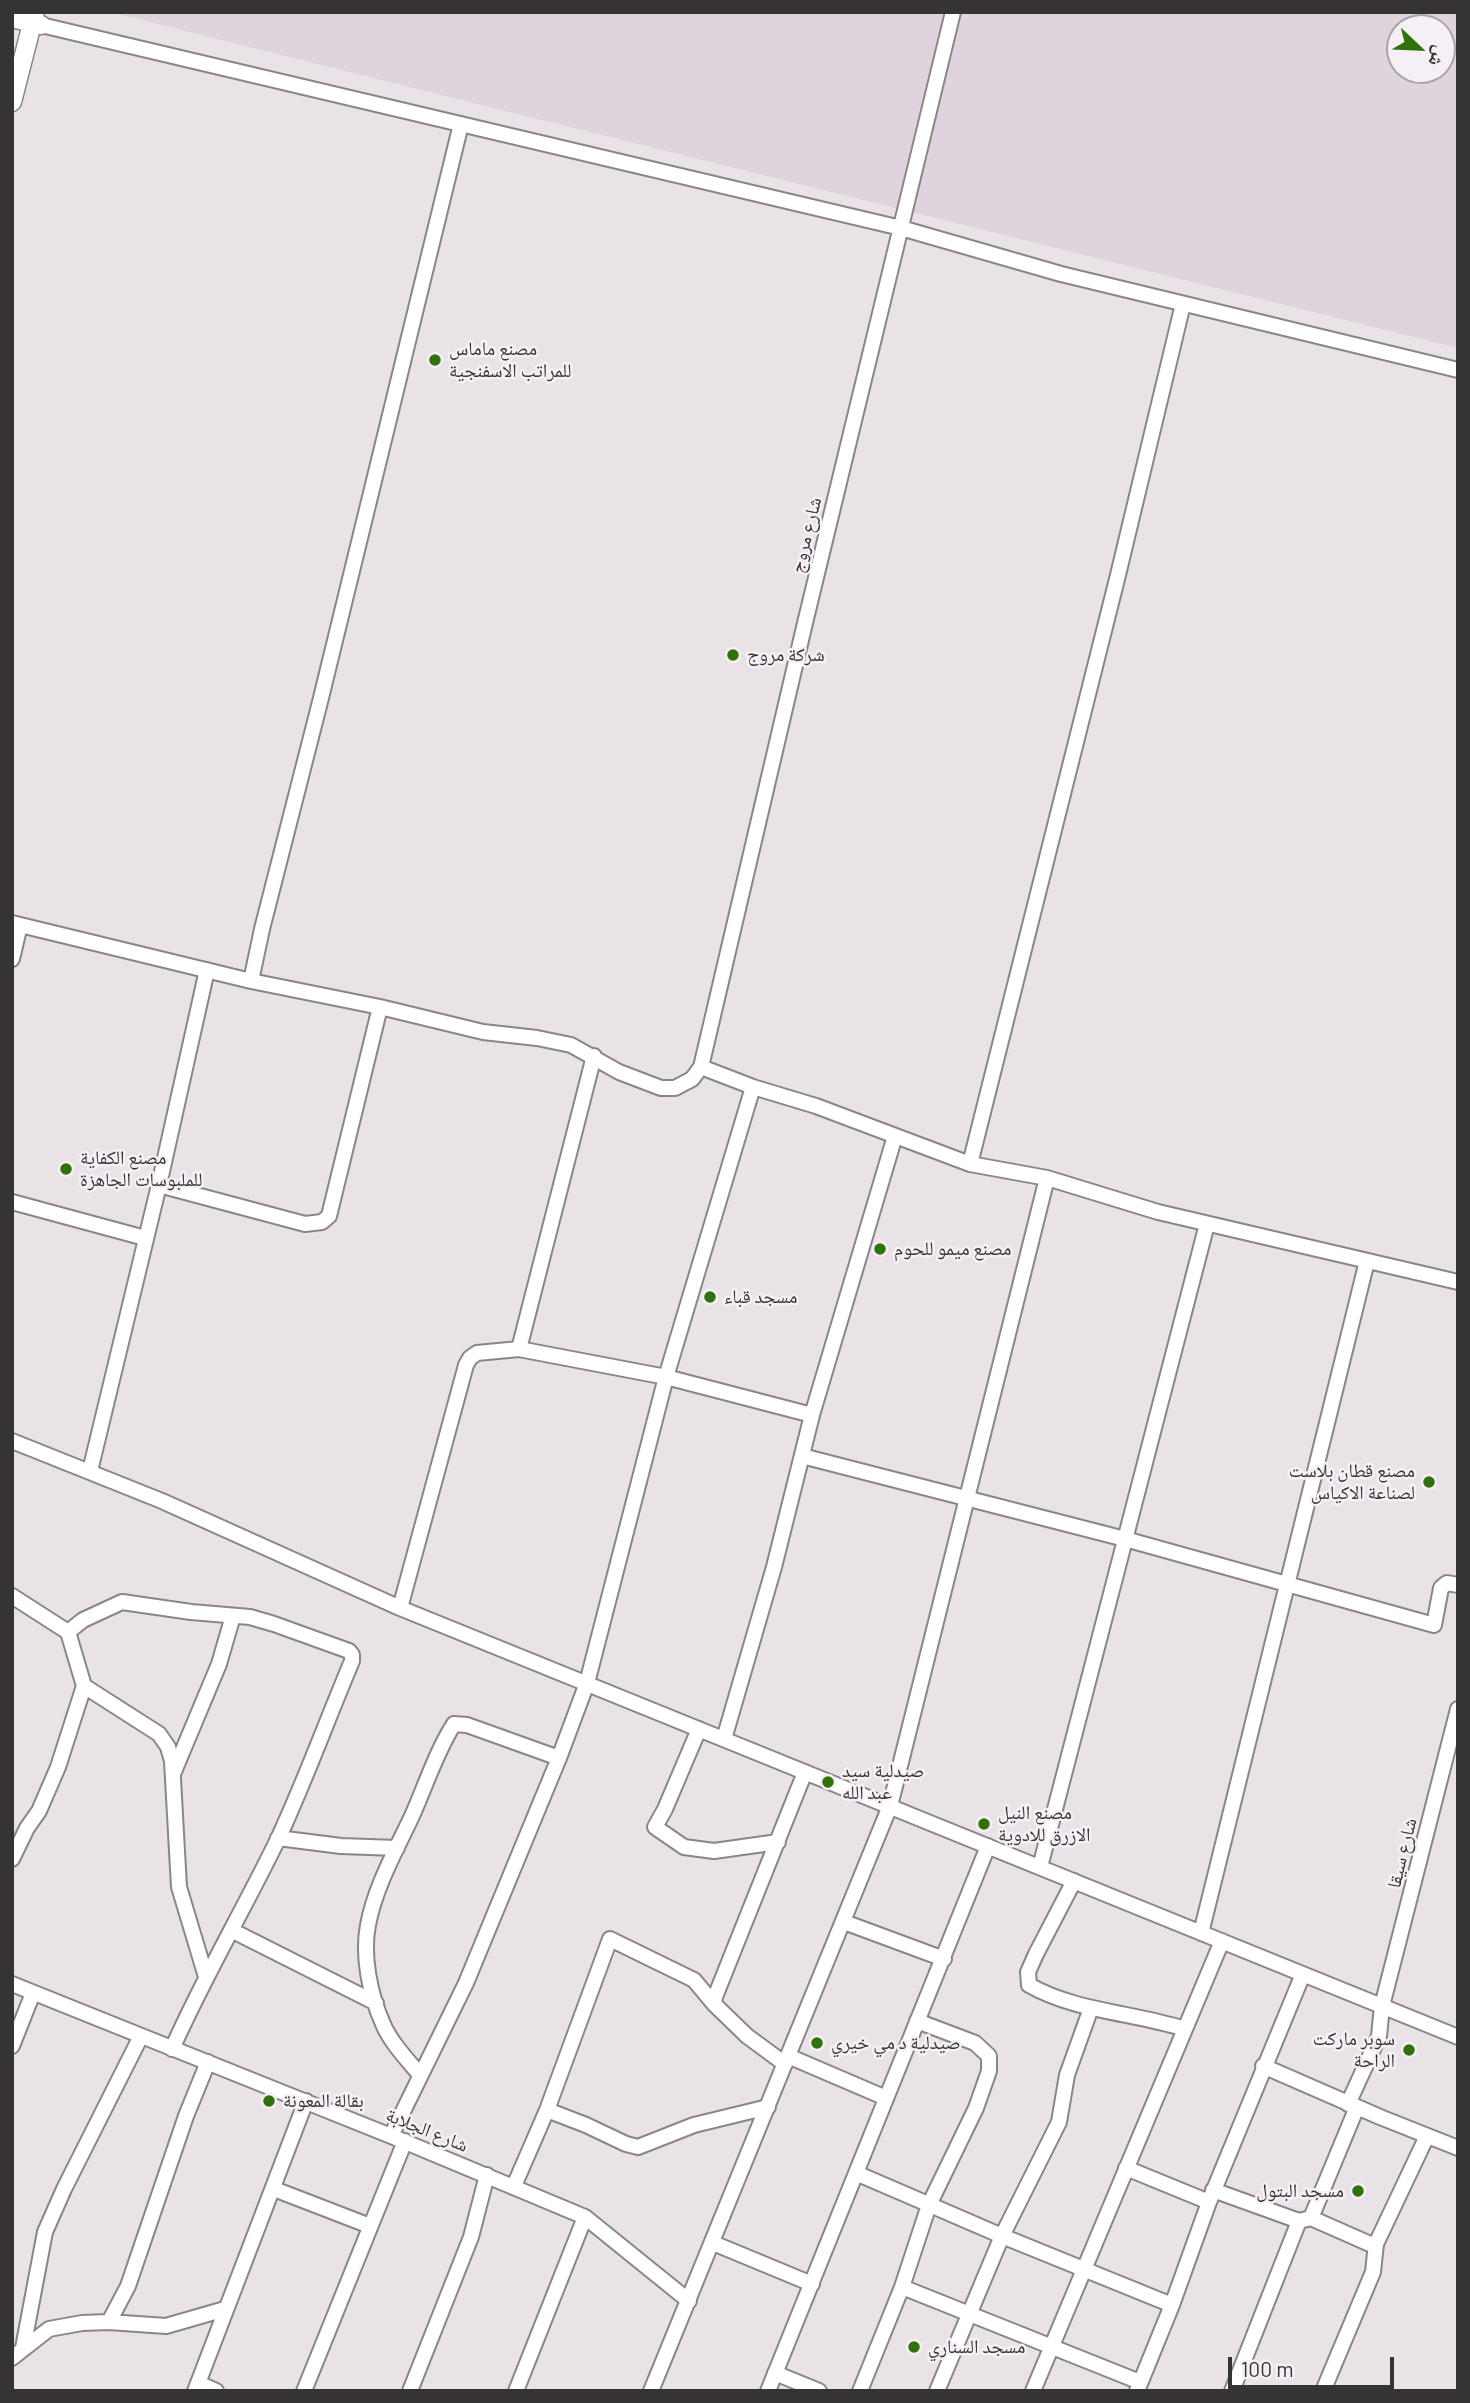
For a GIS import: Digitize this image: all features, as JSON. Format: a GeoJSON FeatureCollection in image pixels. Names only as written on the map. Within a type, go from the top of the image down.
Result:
{"type":"FeatureCollection","features":[{"type":"Feature","properties":{"kind":"street","name":"شارع مروج"},"geometry":{"type":"LineString","coordinates":[[701,1068],[804,626],[953,12]]}},
{"type":"Feature","properties":{"kind":"street"},"geometry":{"type":"LineString","coordinates":[[12,18],[36,20],[901,228],[1061,274],[1458,369]]}},
{"type":"Feature","properties":{"kind":"street"},"geometry":{"type":"LineString","coordinates":[[12,102],[36,20]]}},
{"type":"Feature","properties":{"kind":"street"},"geometry":{"type":"LineString","coordinates":[[251,981],[461,124]]}},
{"type":"Feature","properties":{"kind":"street"},"geometry":{"type":"LineString","coordinates":[[970,1164],[1183,304]]}},
{"type":"Feature","properties":{"kind":"street"},"geometry":{"type":"LineString","coordinates":[[12,959],[16,924],[251,981],[483,1031],[571,1045],[619,1072],[661,1088],[675,1088],[692,1079],[701,1068],[816,1106],[970,1164],[1047,1178],[1158,1212],[1458,1282]]}},
{"type":"Feature","properties":{"kind":"street"},"geometry":{"type":"LineString","coordinates":[[90,1471],[159,1185],[207,970]]}},
{"type":"Feature","properties":{"kind":"street"},"geometry":{"type":"LineString","coordinates":[[159,1185],[305,1224],[322,1222],[330,1216],[380,1007]]}},
{"type":"Feature","properties":{"kind":"street"},"geometry":{"type":"LineString","coordinates":[[519,1349],[594,1056]]}},
{"type":"Feature","properties":{"kind":"street"},"geometry":{"type":"LineString","coordinates":[[304,2391],[370,2226],[420,2075],[466,1983],[587,1683],[666,1377],[753,1087]]}},
{"type":"Feature","properties":{"kind":"street"},"geometry":{"type":"LineString","coordinates":[[724,1739],[775,1567],[812,1415],[895,1136]]}},
{"type":"Feature","properties":{"kind":"street"},"geometry":{"type":"LineString","coordinates":[[651,2391],[890,1806],[1047,1178]]}},
{"type":"Feature","properties":{"kind":"street"},"geometry":{"type":"LineString","coordinates":[[12,1202],[145,1238]]}},
{"type":"Feature","properties":{"kind":"street"},"geometry":{"type":"LineString","coordinates":[[1040,1867],[1207,1223]]}},
{"type":"Feature","properties":{"kind":"street"},"geometry":{"type":"LineString","coordinates":[[1201,1933],[1367,1261]]}},
{"type":"Feature","properties":{"kind":"street"},"geometry":{"type":"LineString","coordinates":[[400,1608],[466,1365],[477,1353],[519,1349],[666,1377],[812,1415]]}},
{"type":"Feature","properties":{"kind":"street"},"geometry":{"type":"LineString","coordinates":[[12,1441],[90,1471],[400,1608],[1458,2037]]}},
{"type":"Feature","properties":{"kind":"street"},"geometry":{"type":"LineString","coordinates":[[802,1455],[1125,1539],[1434,1625],[1441,1588],[1447,1583],[1458,1585]]}},
{"type":"Feature","properties":{"kind":"street"},"geometry":{"type":"LineString","coordinates":[[12,1596],[68,1632],[84,1686],[58,1767],[39,1811],[27,1828],[12,1859]]}},
{"type":"Feature","properties":{"kind":"street"},"geometry":{"type":"LineString","coordinates":[[68,1632],[83,1620],[122,1602],[250,1617],[274,1623],[349,1651],[352,1655],[352,1661],[278,1838],[172,2049]]}},
{"type":"Feature","properties":{"kind":"street"},"geometry":{"type":"LineString","coordinates":[[172,1778],[219,1664],[233,1616]]}},
{"type":"Feature","properties":{"kind":"street"},"geometry":{"type":"LineString","coordinates":[[84,1686],[159,1734],[168,1747],[172,1761],[179,1887],[206,1977]]}},
{"type":"Feature","properties":{"kind":"street","name":"شارع سيقا"},"geometry":{"type":"LineString","coordinates":[[1232,2391],[1353,2106],[1379,2036],[1382,2006],[1457,1712]]}},
{"type":"Feature","properties":{"kind":"street"},"geometry":{"type":"LineString","coordinates":[[420,2075],[398,2049],[383,2025],[365,1947],[375,1901],[397,1848],[454,1724],[467,1725],[559,1758]]}},
{"type":"Feature","properties":{"kind":"street"},"geometry":{"type":"LineString","coordinates":[[699,1729],[655,1827],[684,1847],[714,1851],[778,1842]]}},
{"type":"Feature","properties":{"kind":"street"},"geometry":{"type":"LineString","coordinates":[[714,2004],[805,1772]]}},
{"type":"Feature","properties":{"kind":"street"},"geometry":{"type":"LineString","coordinates":[[278,1838],[341,1846],[397,1848]]}},
{"type":"Feature","properties":{"kind":"street"},"geometry":{"type":"LineString","coordinates":[[768,2391],[988,1846]]}},
{"type":"Feature","properties":{"kind":"street"},"geometry":{"type":"LineString","coordinates":[[1074,1881],[1036,1954],[1027,1978],[1029,1985],[1091,2008],[1152,2019],[1185,2029]]}},
{"type":"Feature","properties":{"kind":"street"},"geometry":{"type":"LineString","coordinates":[[844,1922],[944,1959]]}},
{"type":"Feature","properties":{"kind":"street"},"geometry":{"type":"LineString","coordinates":[[233,1931],[376,2003]]}},
{"type":"Feature","properties":{"kind":"street"},"geometry":{"type":"LineString","coordinates":[[514,2186],[547,2110],[610,1938],[694,1980],[747,2036],[787,2060],[886,2098]]}},
{"type":"Feature","properties":{"kind":"street"},"geometry":{"type":"LineString","coordinates":[[1033,2391],[1222,1941]]}},
{"type":"Feature","properties":{"kind":"street"},"geometry":{"type":"LineString","coordinates":[[902,2287],[1139,2386],[1172,2305],[1211,2196],[1303,1974]]}},
{"type":"Feature","properties":{"kind":"street","name":"شارع الجلابة"},"geometry":{"type":"LineString","coordinates":[[12,1984],[488,2175],[585,2217],[689,2301]]}},
{"type":"Feature","properties":{"kind":"street"},"geometry":{"type":"LineString","coordinates":[[12,2046],[33,1993]]}},
{"type":"Feature","properties":{"kind":"street"},"geometry":{"type":"LineString","coordinates":[[937,2391],[1002,2236],[1059,2122],[1067,2075],[1091,2008]]}},
{"type":"Feature","properties":{"kind":"street"},"geometry":{"type":"LineString","coordinates":[[860,2391],[902,2287],[929,2205],[976,2108],[989,2071],[989,2056],[975,2043],[917,2021]]}},
{"type":"Feature","properties":{"kind":"street"},"geometry":{"type":"LineString","coordinates":[[18,2353],[45,2232],[141,2036]]}},
{"type":"Feature","properties":{"kind":"street"},"geometry":{"type":"LineString","coordinates":[[109,2322],[128,2286],[186,2116],[208,2062]]}},
{"type":"Feature","properties":{"kind":"street"},"geometry":{"type":"LineString","coordinates":[[1263,2066],[1458,2148]]}},
{"type":"Feature","properties":{"kind":"street"},"geometry":{"type":"LineString","coordinates":[[216,2391],[196,2387],[306,2101]]}},
{"type":"Feature","properties":{"kind":"street"},"geometry":{"type":"LineString","coordinates":[[547,2110],[638,2147],[694,2125],[768,2107]]}},
{"type":"Feature","properties":{"kind":"street"},"geometry":{"type":"LineString","coordinates":[[1323,2391],[1373,2272],[1376,2244],[1427,2136]]}},
{"type":"Feature","properties":{"kind":"street"},"geometry":{"type":"LineString","coordinates":[[1126,2168],[1211,2196],[1305,2220],[1376,2244]]}},
{"type":"Feature","properties":{"kind":"street"},"geometry":{"type":"LineString","coordinates":[[856,2173],[1172,2305]]}},
{"type":"Feature","properties":{"kind":"street"},"geometry":{"type":"LineString","coordinates":[[410,2391],[471,2237],[488,2175]]}},
{"type":"Feature","properties":{"kind":"street"},"geometry":{"type":"LineString","coordinates":[[274,2189],[370,2226]]}},
{"type":"Feature","properties":{"kind":"street"},"geometry":{"type":"LineString","coordinates":[[516,2391],[585,2217]]}},
{"type":"Feature","properties":{"kind":"street"},"geometry":{"type":"LineString","coordinates":[[713,2243],[812,2284]]}},
{"type":"Feature","properties":{"kind":"street"},"geometry":{"type":"LineString","coordinates":[[18,2353],[49,2329],[82,2323],[109,2322],[166,2326],[225,2309]]}},
{"type":"Feature","properties":{"kind":"street"},"geometry":{"type":"LineString","coordinates":[[775,2373],[819,2391]]}},
{"type":"Feature","properties":{"kind":"shaded area"},"geometry":{"type":"Polygon","coordinates":[[[110,12],[1458,12],[1458,348],[110,12]]]}},
{"type":"Feature","properties":{"kind":"place","name":"مصنع ماماس للمراتب الاسفنجية"},"geometry":{"type":"Point","coordinates":[435,360]}},
{"type":"Feature","properties":{"kind":"place","name":"شركة مروج"},"geometry":{"type":"Point","coordinates":[733,655]}},
{"type":"Feature","properties":{"kind":"place","name":"مصنع الكفاية للملبوسات الجاهزة"},"geometry":{"type":"Point","coordinates":[66,1169]}},
{"type":"Feature","properties":{"kind":"place","name":"مصنع ميمو للحوم"},"geometry":{"type":"Point","coordinates":[880,1249]}},
{"type":"Feature","properties":{"kind":"place","name":"مسجد قباء"},"geometry":{"type":"Point","coordinates":[710,1297]}},
{"type":"Feature","properties":{"kind":"place","name":"مصنع قطان بلاست لصناعة الاكياس"},"geometry":{"type":"Point","coordinates":[1429,1482]}},
{"type":"Feature","properties":{"kind":"place","name":"صيدلية سيد عبد الله"},"geometry":{"type":"Point","coordinates":[828,1782]}},
{"type":"Feature","properties":{"kind":"place","name":"مصنع النيل الازرق للادوية"},"geometry":{"type":"Point","coordinates":[984,1824]}},
{"type":"Feature","properties":{"kind":"place","name":"صيدلية د مي خيري"},"geometry":{"type":"Point","coordinates":[817,2043]}},
{"type":"Feature","properties":{"kind":"place","name":"سوبر ماركت الراحة"},"geometry":{"type":"Point","coordinates":[1409,2050]}},
{"type":"Feature","properties":{"kind":"place","name":"بقالة المعونة"},"geometry":{"type":"Point","coordinates":[269,2101]}},
{"type":"Feature","properties":{"kind":"place","name":"مسجد البتول"},"geometry":{"type":"Point","coordinates":[1358,2191]}},
{"type":"Feature","properties":{"kind":"place","name":"مسجد السناري"},"geometry":{"type":"Point","coordinates":[914,2347]}}]}
